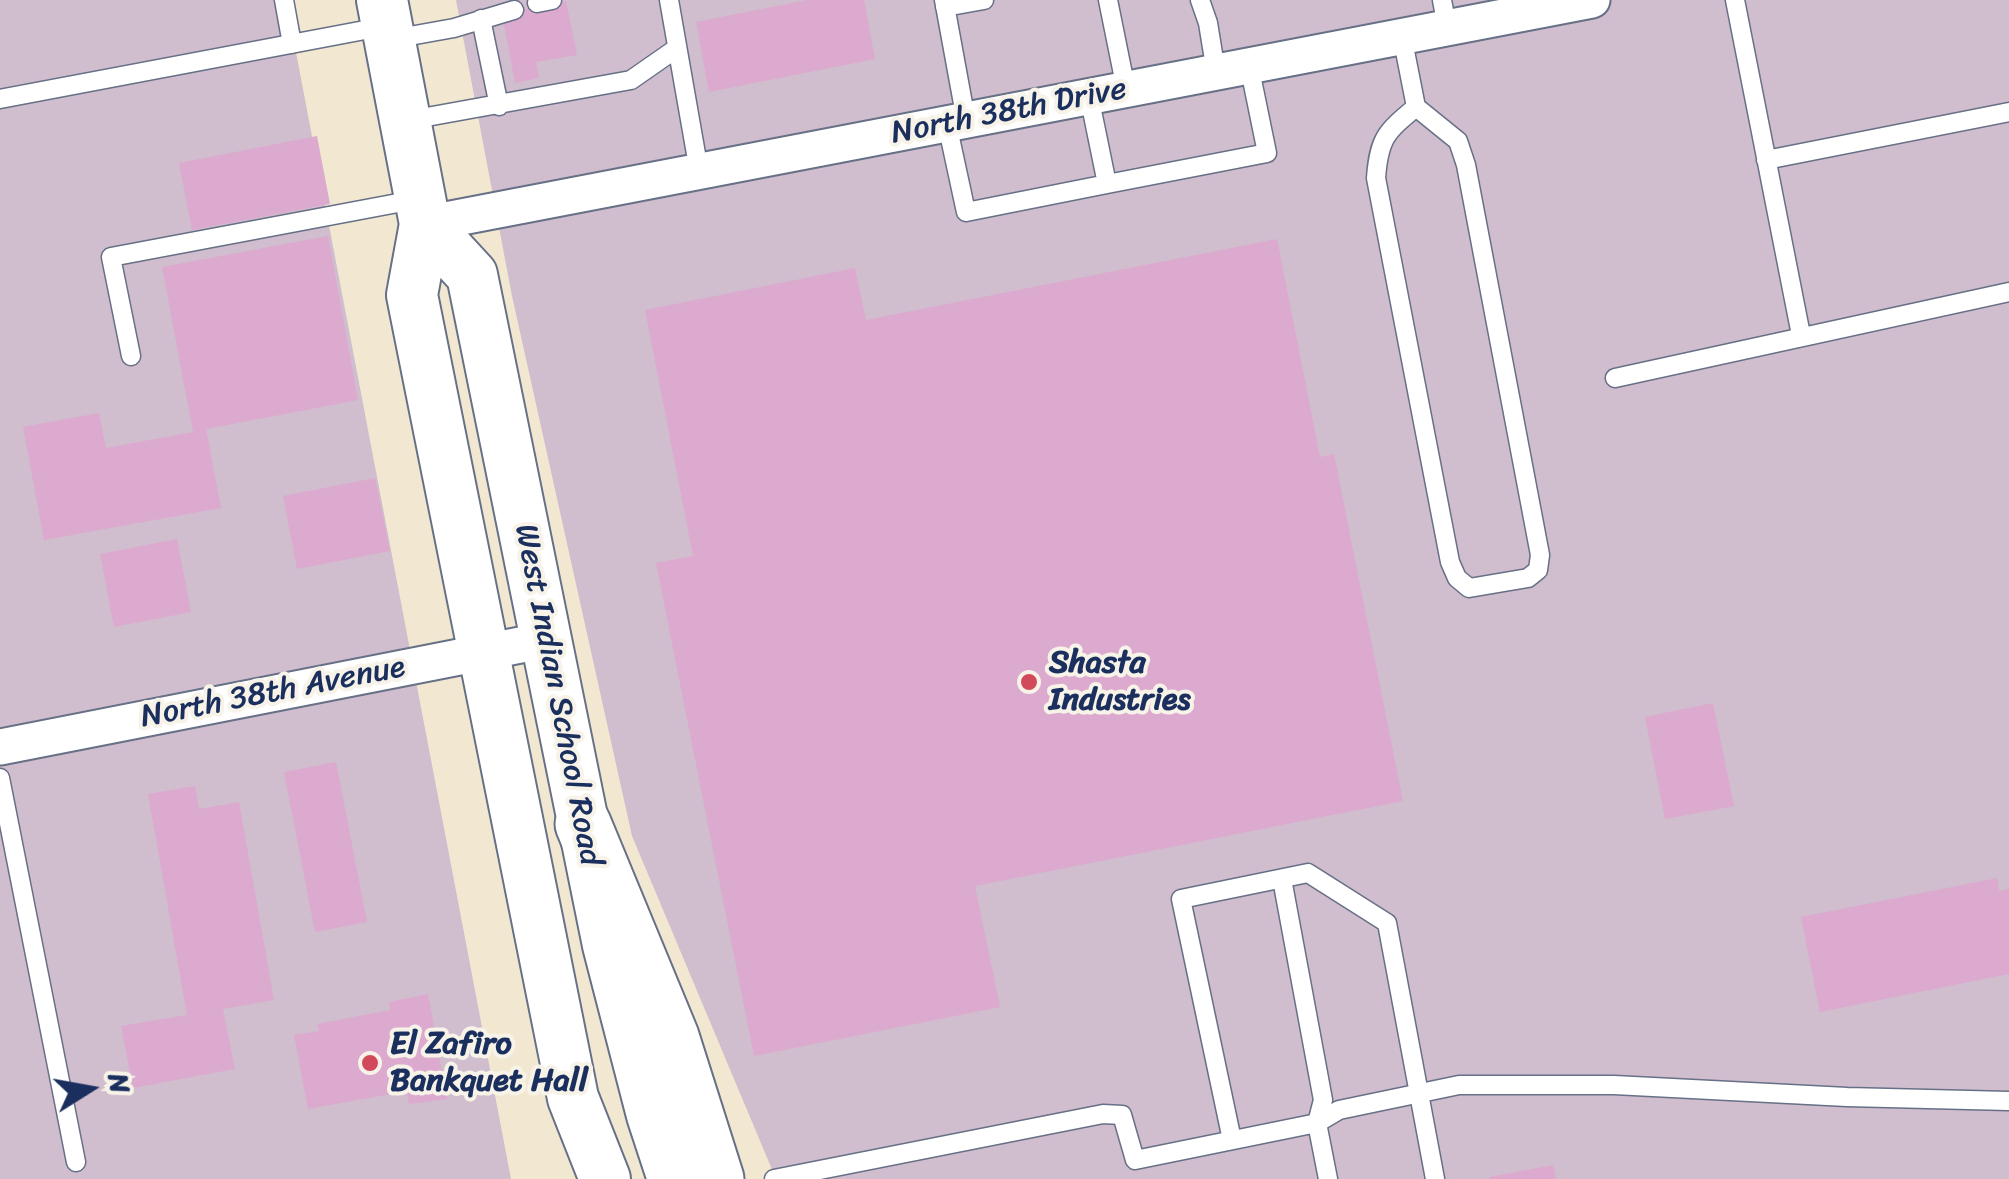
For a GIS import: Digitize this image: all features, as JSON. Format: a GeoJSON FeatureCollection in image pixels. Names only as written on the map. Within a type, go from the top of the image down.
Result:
{"type":"FeatureCollection","features":[{"type":"Feature","properties":{"kind":"highway"},"geometry":{"type":"LineString","coordinates":[[583,824],[670,1037],[716,1179]]}},
{"type":"Feature","properties":{"kind":"main road","name":"West Indian School Road"},"geometry":{"type":"LineString","coordinates":[[386,22],[422,211],[412,295],[573,1098],[605,1179]]}},
{"type":"Feature","properties":{"kind":"main road","name":"West Indian School Road"},"geometry":{"type":"LineString","coordinates":[[422,211],[472,275],[608,945],[672,1179]]}},
{"type":"Feature","properties":{"kind":"main road"},"geometry":{"type":"LineString","coordinates":[[573,1098],[578,1179]]}},
{"type":"Feature","properties":{"kind":"street","name":"North 38th Drive"},"geometry":{"type":"LineString","coordinates":[[422,211],[699,171],[956,122],[1402,36],[1444,14],[1592,0]]}},
{"type":"Feature","properties":{"kind":"street","name":"North 38th Avenue"},"geometry":{"type":"LineString","coordinates":[[0,746],[546,640]]}},
{"type":"Feature","properties":{"kind":"lane"},"geometry":{"type":"LineString","coordinates":[[284,0],[292,44]]}},
{"type":"Feature","properties":{"kind":"lane"},"geometry":{"type":"LineString","coordinates":[[669,0],[699,171]]}},
{"type":"Feature","properties":{"kind":"lane"},"geometry":{"type":"LineString","coordinates":[[984,0],[945,3],[966,212],[1267,153],[1200,0]]}},
{"type":"Feature","properties":{"kind":"lane"},"geometry":{"type":"LineString","coordinates":[[1108,0],[1126,89]]}},
{"type":"Feature","properties":{"kind":"lane"},"geometry":{"type":"LineString","coordinates":[[1734,0],[1801,335]]}},
{"type":"Feature","properties":{"kind":"lane"},"geometry":{"type":"LineString","coordinates":[[0,99],[292,44],[386,22],[481,20],[514,10]]}},
{"type":"Feature","properties":{"kind":"lane"},"geometry":{"type":"LineString","coordinates":[[481,20],[499,106]]}},
{"type":"Feature","properties":{"kind":"lane"},"geometry":{"type":"LineString","coordinates":[[1402,36],[1416,106],[1458,141],[1466,165],[1540,554],[1538,570],[1528,578],[1469,588],[1456,578],[1450,562],[1376,178],[1378,152],[1385,134],[1416,106]]}},
{"type":"Feature","properties":{"kind":"lane"},"geometry":{"type":"LineString","coordinates":[[405,121],[632,80],[677,48]]}},
{"type":"Feature","properties":{"kind":"lane"},"geometry":{"type":"LineString","coordinates":[[1089,96],[1107,184]]}},
{"type":"Feature","properties":{"kind":"lane"},"geometry":{"type":"LineString","coordinates":[[1766,160],[2009,112]]}},
{"type":"Feature","properties":{"kind":"lane"},"geometry":{"type":"LineString","coordinates":[[131,356],[112,257],[422,211]]}},
{"type":"Feature","properties":{"kind":"lane"},"geometry":{"type":"LineString","coordinates":[[1615,378],[2009,292]]}},
{"type":"Feature","properties":{"kind":"lane"},"geometry":{"type":"LineString","coordinates":[[0,778],[76,1162]]}},
{"type":"Feature","properties":{"kind":"lane"},"geometry":{"type":"LineString","coordinates":[[1232,1140],[1181,899],[1308,874],[1387,923],[1435,1179]]}},
{"type":"Feature","properties":{"kind":"lane"},"geometry":{"type":"LineString","coordinates":[[1282,879],[1323,1100],[1317,1123],[1328,1179]]}},
{"type":"Feature","properties":{"kind":"lane"},"geometry":{"type":"LineString","coordinates":[[774,1179],[1103,1114],[1122,1115],[1135,1160],[1317,1123],[1339,1110],[1459,1086],[1614,1086],[2009,1100]]}},
{"type":"Feature","properties":{"kind":"shaded area"},"geometry":{"type":"Polygon","coordinates":[[[0,0],[286,0],[511,1179],[0,1179],[0,0]]]}},
{"type":"Feature","properties":{"kind":"shaded area"},"geometry":{"type":"Polygon","coordinates":[[[456,0],[2009,0],[2009,1179],[776,1179],[632,836],[512,296],[456,0]]]}},
{"type":"Feature","properties":{"kind":"building"},"geometry":{"type":"Polygon","coordinates":[[[807,0],[864,0],[875,59],[709,92],[696,22],[807,0]]]}},
{"type":"Feature","properties":{"kind":"building"},"geometry":{"type":"Polygon","coordinates":[[[566,1],[577,55],[536,62],[539,78],[515,83],[502,14],[566,1]]]}},
{"type":"Feature","properties":{"kind":"building"},"geometry":{"type":"Polygon","coordinates":[[[317,136],[330,204],[192,230],[179,163],[317,136]]]}},
{"type":"Feature","properties":{"kind":"building"},"geometry":{"type":"Polygon","coordinates":[[[328,236],[358,400],[206,429],[221,508],[44,540],[23,427],[99,413],[106,448],[193,432],[162,267],[328,236]]]}},
{"type":"Feature","properties":{"kind":"building","name":"Shasta Industries"},"geometry":{"type":"Polygon","coordinates":[[[1277,239],[1320,457],[1334,454],[1403,801],[975,886],[1000,1007],[754,1056],[656,563],[693,556],[645,310],[855,268],[866,320],[1277,239]]]}},
{"type":"Feature","properties":{"kind":"building"},"geometry":{"type":"Polygon","coordinates":[[[375,478],[390,551],[297,569],[283,496],[375,478]]]}},
{"type":"Feature","properties":{"kind":"building"},"geometry":{"type":"Polygon","coordinates":[[[177,539],[191,612],[114,627],[100,554],[177,539]]]}},
{"type":"Feature","properties":{"kind":"building"},"geometry":{"type":"Polygon","coordinates":[[[1713,703],[1734,806],[1665,819],[1645,717],[1713,703]]]}},
{"type":"Feature","properties":{"kind":"building"},"geometry":{"type":"Polygon","coordinates":[[[336,762],[367,922],[315,932],[284,772],[336,762]]]}},
{"type":"Feature","properties":{"kind":"building"},"geometry":{"type":"Polygon","coordinates":[[[195,786],[199,809],[239,802],[274,1000],[223,1009],[235,1069],[133,1088],[121,1026],[187,1015],[148,794],[195,786]]]}},
{"type":"Feature","properties":{"kind":"building"},"geometry":{"type":"Polygon","coordinates":[[[1997,878],[1999,891],[2009,889],[2009,974],[1820,1012],[1801,917],[1997,878]]]}},
{"type":"Feature","properties":{"kind":"building","name":"El Zafiro Bankquet Hall"},"geometry":{"type":"Polygon","coordinates":[[[428,994],[447,1099],[409,1104],[407,1091],[308,1109],[294,1035],[319,1031],[317,1024],[390,1010],[389,1002],[428,994]]]}},
{"type":"Feature","properties":{"kind":"building"},"geometry":{"type":"Polygon","coordinates":[[[1553,1165],[1556,1179],[1490,1179],[1490,1177],[1553,1165]]]}},
{"type":"Feature","properties":{"kind":"place","name":"Shasta Industries"},"geometry":{"type":"Point","coordinates":[1029,682]}},
{"type":"Feature","properties":{"kind":"place","name":"El Zafiro Bankquet Hall"},"geometry":{"type":"Point","coordinates":[370,1063]}}]}
